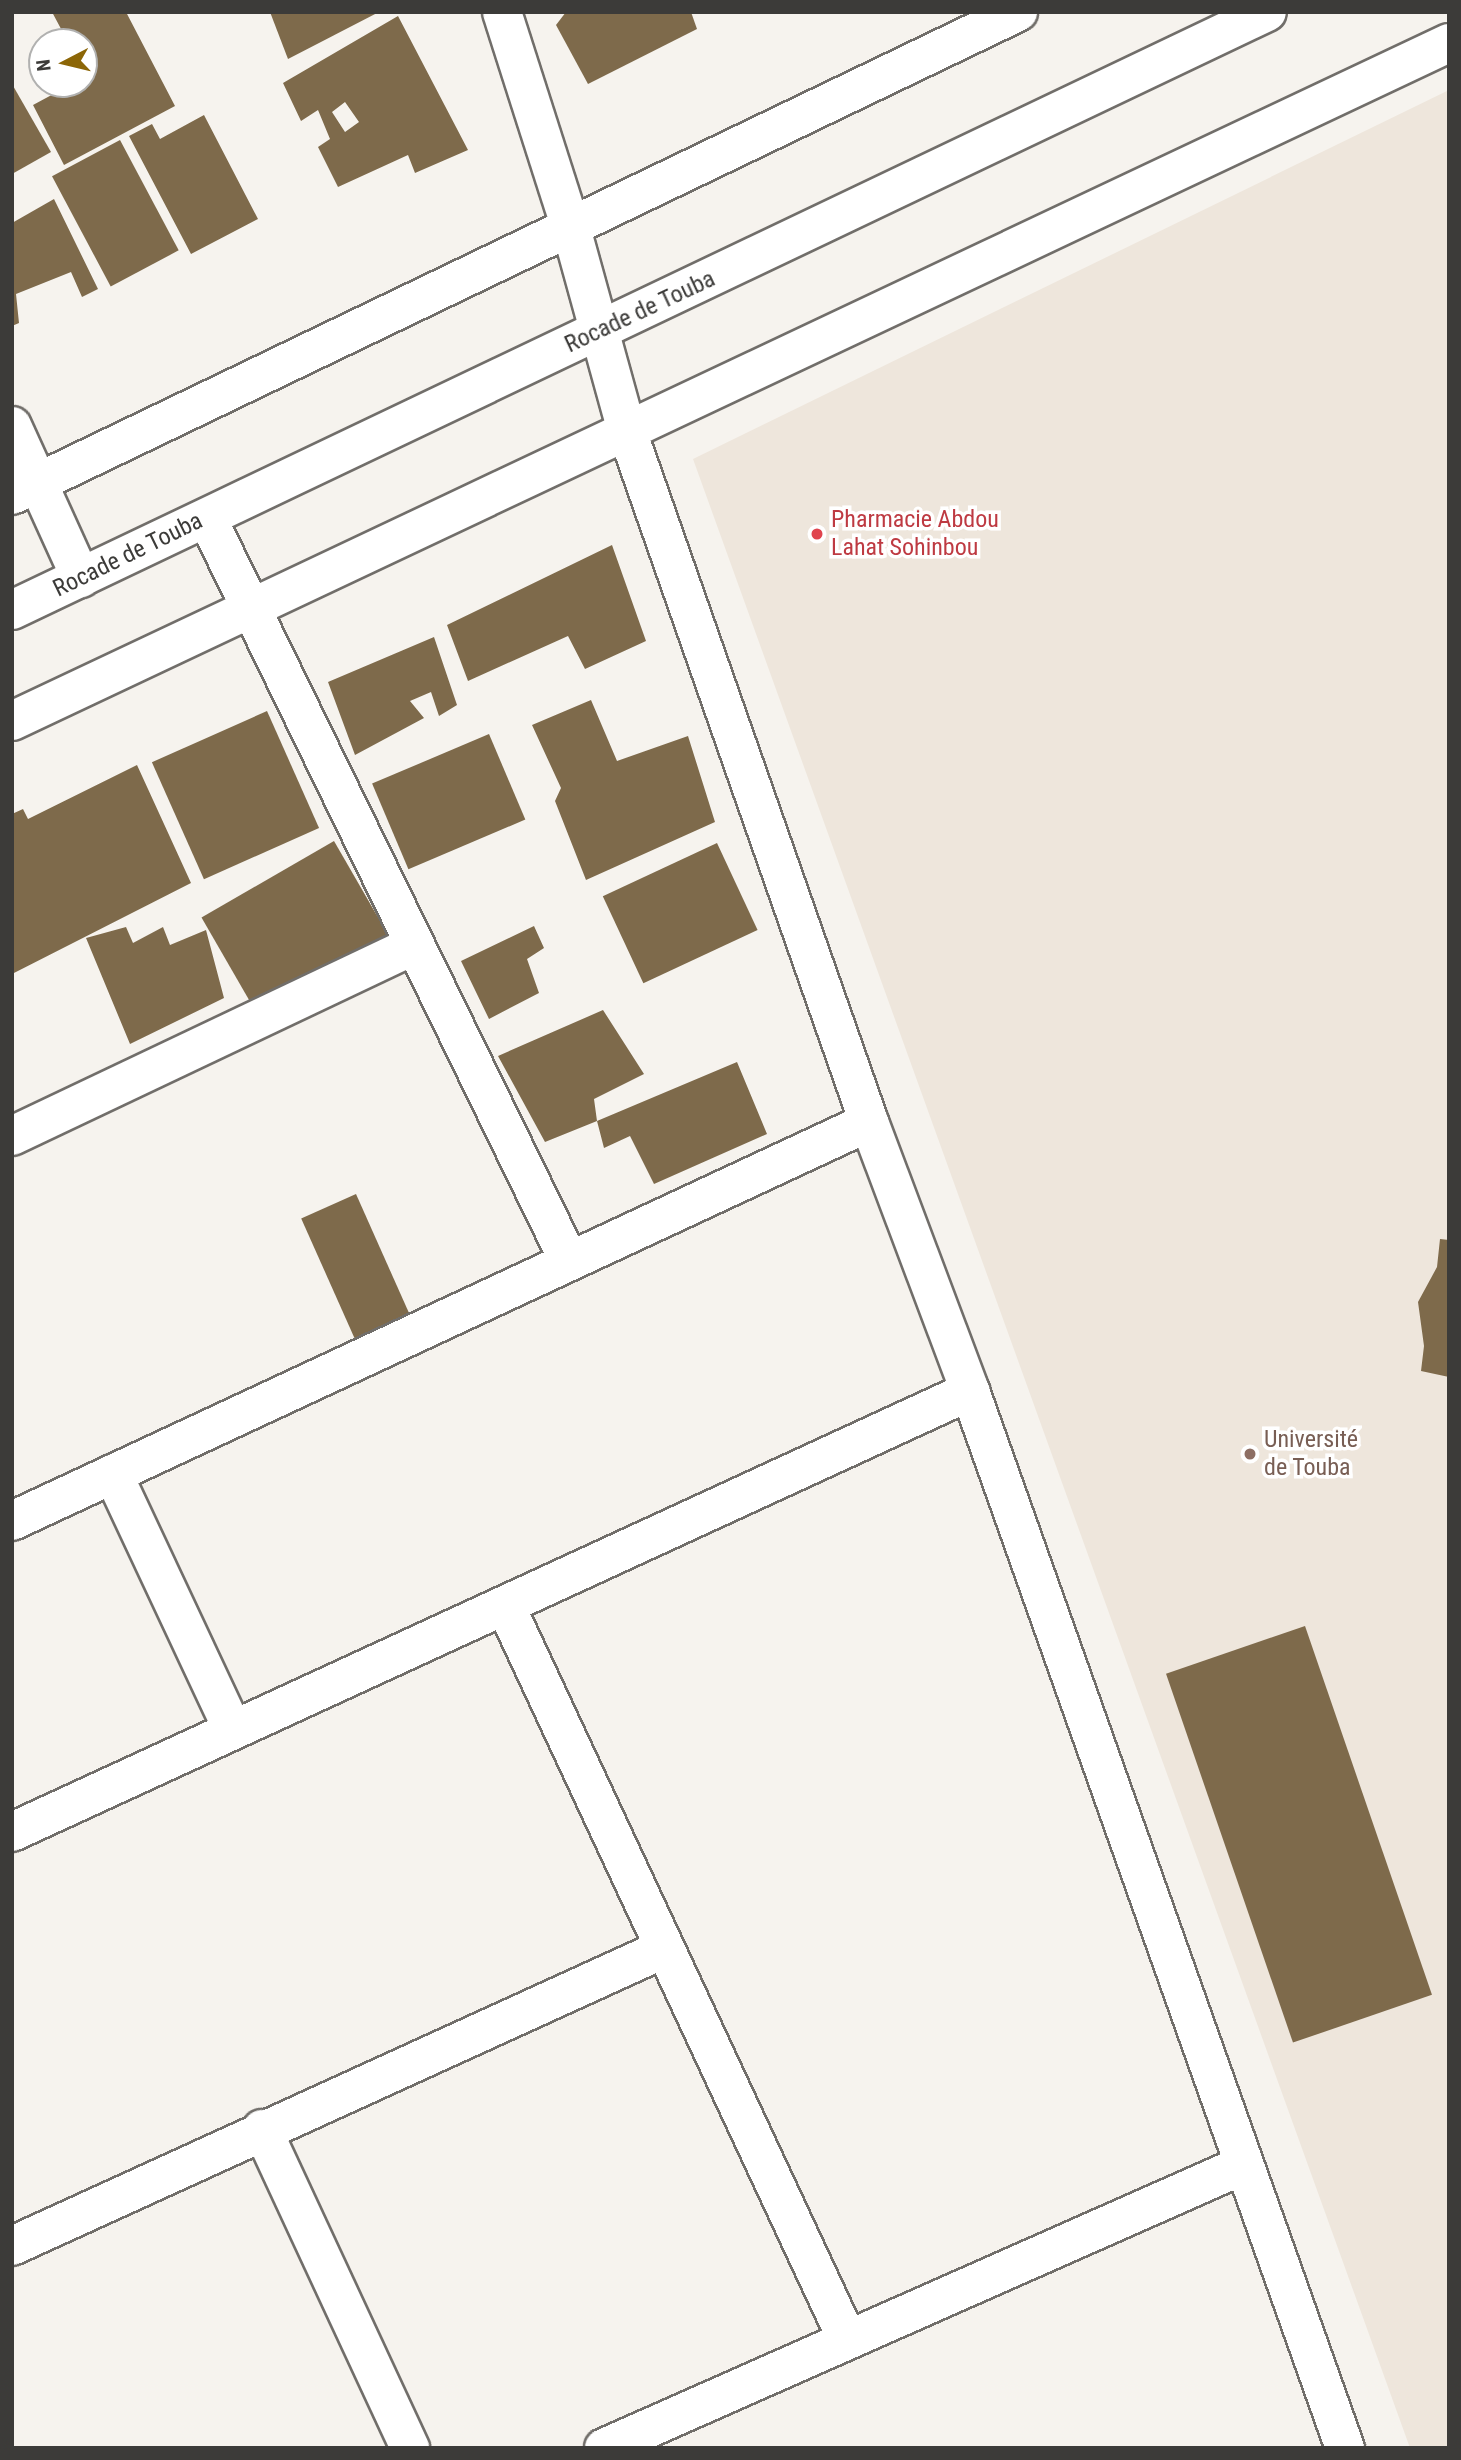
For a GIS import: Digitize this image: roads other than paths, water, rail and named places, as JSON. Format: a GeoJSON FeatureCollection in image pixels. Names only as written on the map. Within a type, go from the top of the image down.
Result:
{"type":"FeatureCollection","features":[{"type":"Feature","properties":{"kind":"street"},"geometry":{"type":"LineString","coordinates":[[502,12],[571,228],[627,431],[869,1122],[970,1391],[1241,2166],[1345,2448]]}},
{"type":"Feature","properties":{"kind":"street"},"geometry":{"type":"LineString","coordinates":[[25,489],[1018,12]]}},
{"type":"Feature","properties":{"kind":"street","name":"Rocade de Touba"},"geometry":{"type":"LineString","coordinates":[[12,610],[1268,12]]}},
{"type":"Feature","properties":{"kind":"street"},"geometry":{"type":"LineString","coordinates":[[12,721],[1449,43]]}},
{"type":"Feature","properties":{"kind":"street"},"geometry":{"type":"LineString","coordinates":[[12,426],[25,489],[81,578]]}},
{"type":"Feature","properties":{"kind":"street"},"geometry":{"type":"LineString","coordinates":[[206,518],[254,608],[414,945],[569,1261]]}},
{"type":"Feature","properties":{"kind":"street"},"geometry":{"type":"LineString","coordinates":[[12,1136],[414,945]]}},
{"type":"Feature","properties":{"kind":"street"},"geometry":{"type":"LineString","coordinates":[[12,1521],[869,1122]]}},
{"type":"Feature","properties":{"kind":"street"},"geometry":{"type":"LineString","coordinates":[[12,1832],[232,1728],[506,1607],[970,1391]]}},
{"type":"Feature","properties":{"kind":"street"},"geometry":{"type":"LineString","coordinates":[[113,1474],[232,1728]]}},
{"type":"Feature","properties":{"kind":"street"},"geometry":{"type":"LineString","coordinates":[[506,1607],[663,1949],[847,2339]]}},
{"type":"Feature","properties":{"kind":"street"},"geometry":{"type":"LineString","coordinates":[[12,2246],[262,2129],[663,1949]]}},
{"type":"Feature","properties":{"kind":"street"},"geometry":{"type":"LineString","coordinates":[[262,2129],[410,2448]]}},
{"type":"Feature","properties":{"kind":"street"},"geometry":{"type":"LineString","coordinates":[[604,2448],[1241,2166]]}},
{"type":"Feature","properties":{"kind":"place","name":"Pharmacie Abdou Lahat Sohinbou"},"geometry":{"type":"Point","coordinates":[817,534]}},
{"type":"Feature","properties":{"kind":"place","name":"Université de Touba"},"geometry":{"type":"Point","coordinates":[1250,1454]}}]}
